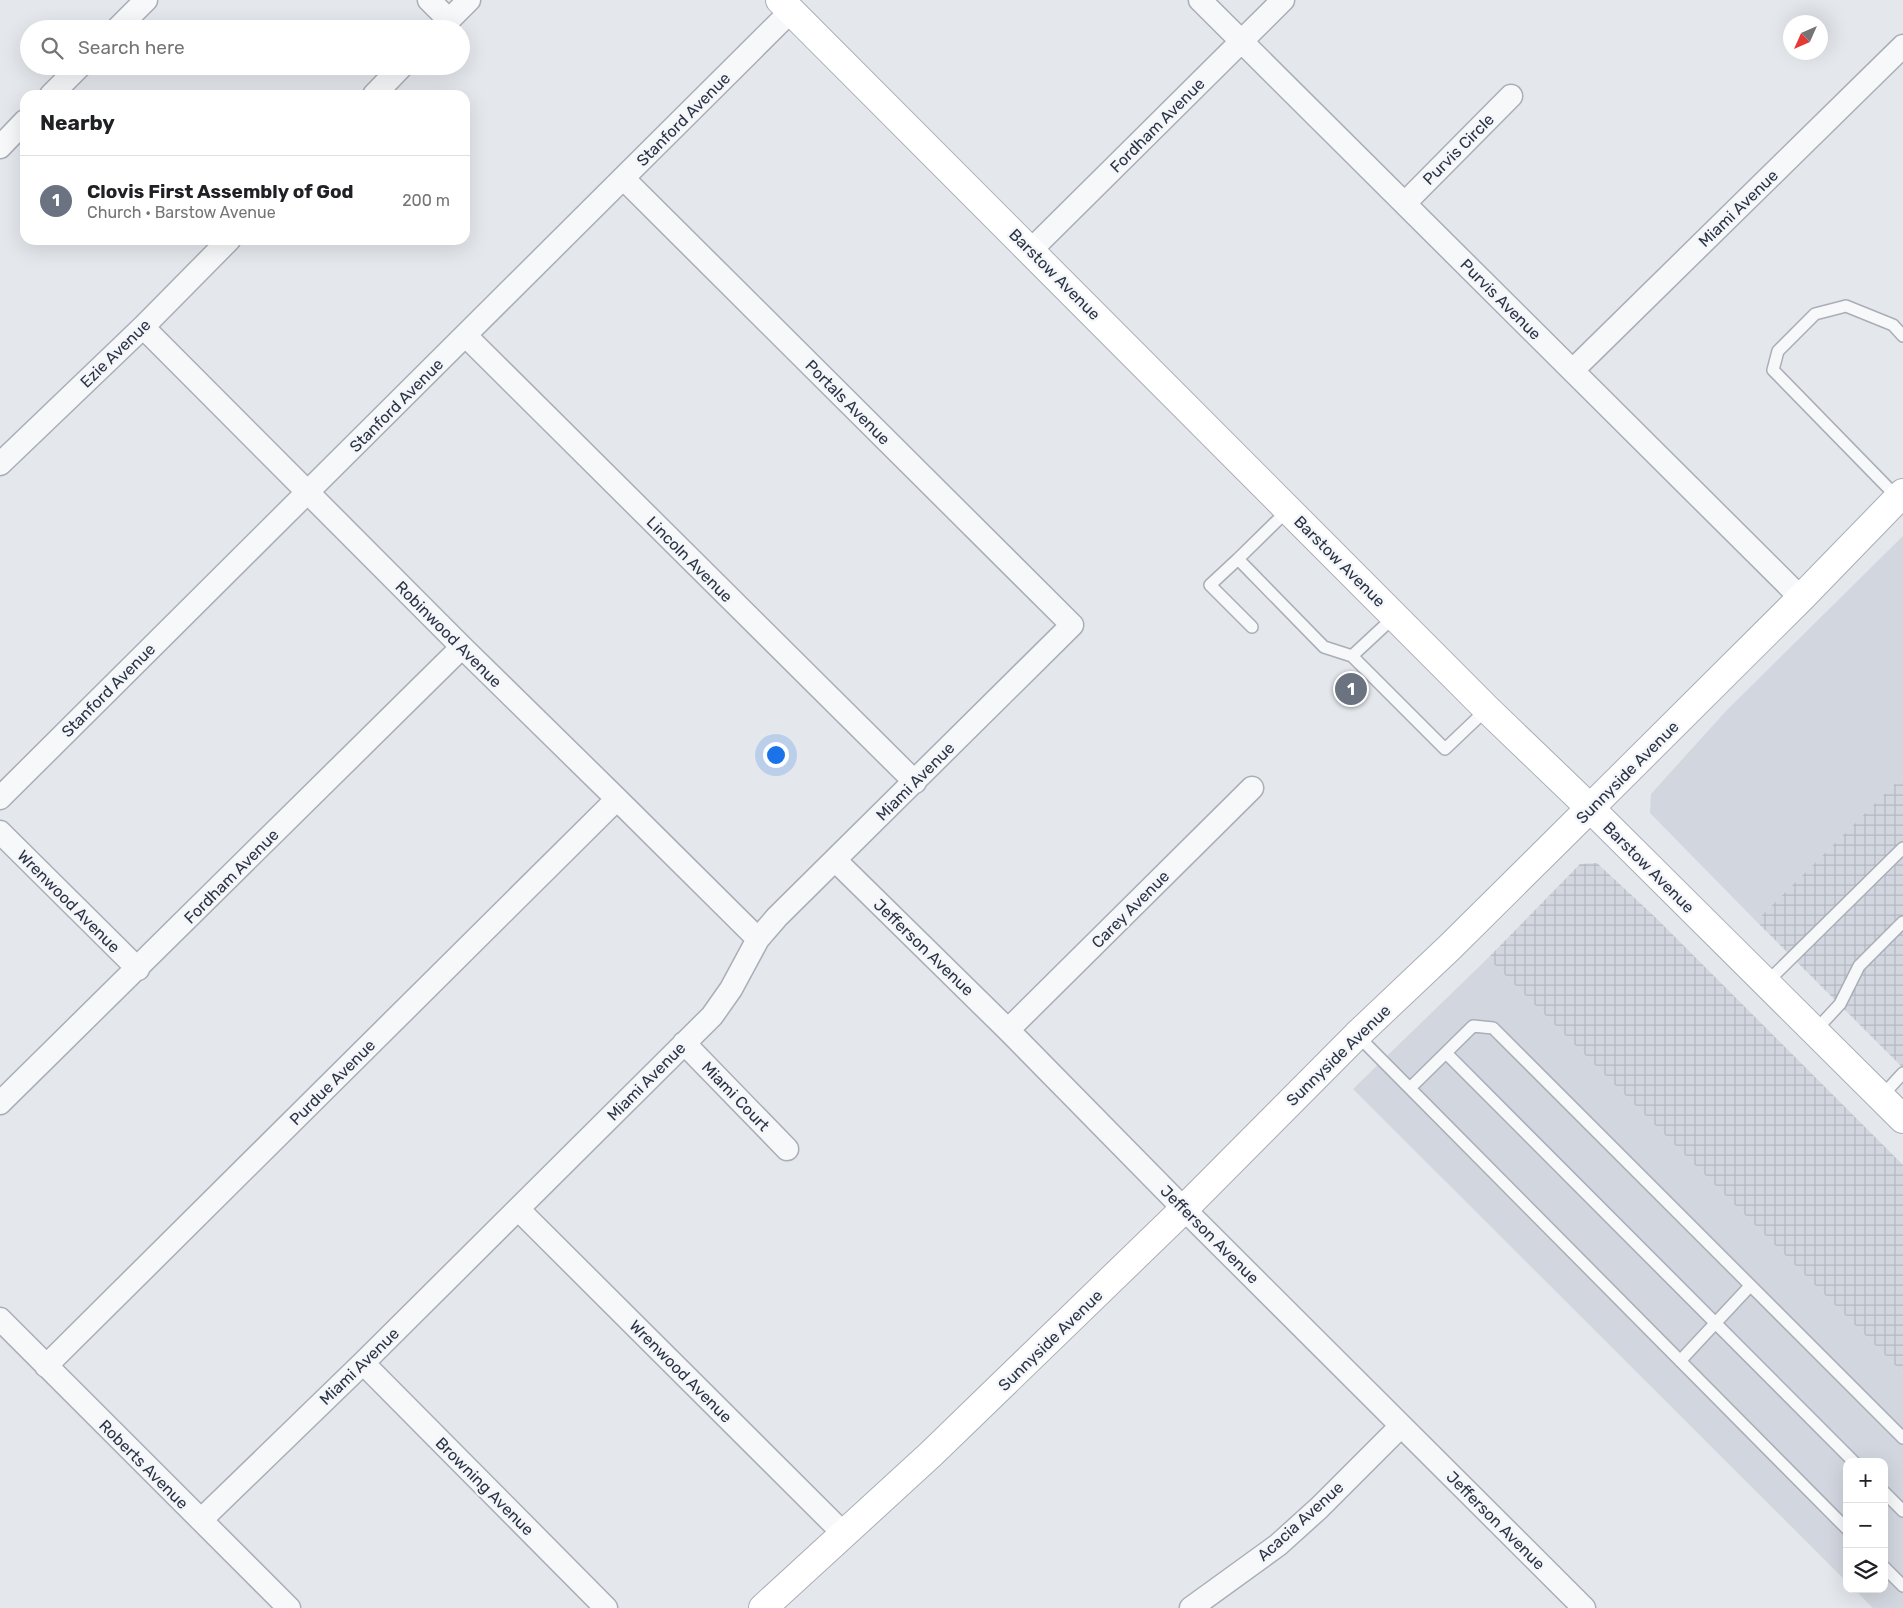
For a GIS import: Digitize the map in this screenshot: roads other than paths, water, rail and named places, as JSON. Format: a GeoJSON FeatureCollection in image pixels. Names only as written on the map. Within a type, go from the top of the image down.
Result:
{"type":"FeatureCollection","features":[{"type":"Feature","properties":{"kind":"main road","name":"Barstow Avenue"},"geometry":{"type":"LineString","coordinates":[[786,5],[1487,709],[1590,808],[1903,1119]]}},
{"type":"Feature","properties":{"kind":"main road","name":"Sunnyside Avenue"},"geometry":{"type":"LineString","coordinates":[[763,1608],[995,1393],[1184,1209],[1357,1035],[1450,947],[1801,598],[1900,495]]}},
{"type":"Feature","properties":{"kind":"street"},"geometry":{"type":"LineString","coordinates":[[126,20],[146,0]]}},
{"type":"Feature","properties":{"kind":"street"},"geometry":{"type":"LineString","coordinates":[[429,0],[442,20]]}},
{"type":"Feature","properties":{"kind":"street"},"geometry":{"type":"LineString","coordinates":[[448,20],[469,0]]}},
{"type":"Feature","properties":{"kind":"street","name":"Purvis Avenue"},"geometry":{"type":"LineString","coordinates":[[1200,0],[1801,598]]}},
{"type":"Feature","properties":{"kind":"street","name":"Fordham Avenue"},"geometry":{"type":"LineString","coordinates":[[1031,250],[1283,0]]}},
{"type":"Feature","properties":{"kind":"street","name":"Stanford Avenue"},"geometry":{"type":"LineString","coordinates":[[0,798],[624,178],[786,5]]}},
{"type":"Feature","properties":{"kind":"street","name":"Miami Avenue"},"geometry":{"type":"LineString","coordinates":[[1573,370],[1903,46]]}},
{"type":"Feature","properties":{"kind":"street"},"geometry":{"type":"LineString","coordinates":[[56,90],[71,75]]}},
{"type":"Feature","properties":{"kind":"street"},"geometry":{"type":"LineString","coordinates":[[379,90],[393,75]]}},
{"type":"Feature","properties":{"kind":"street","name":"Purvis Circle"},"geometry":{"type":"LineString","coordinates":[[1405,202],[1511,96]]}},
{"type":"Feature","properties":{"kind":"street"},"geometry":{"type":"LineString","coordinates":[[0,146],[20,126]]}},
{"type":"Feature","properties":{"kind":"street","name":"Portals Avenue"},"geometry":{"type":"LineString","coordinates":[[624,178],[1072,625]]}},
{"type":"Feature","properties":{"kind":"street","name":"Ezie Avenue"},"geometry":{"type":"LineString","coordinates":[[0,464],[224,245]]}},
{"type":"Feature","properties":{"kind":"street","name":"Robinwood Avenue"},"geometry":{"type":"LineString","coordinates":[[143,326],[462,647],[758,939]]}},
{"type":"Feature","properties":{"kind":"street","name":"Lincoln Avenue"},"geometry":{"type":"LineString","coordinates":[[466,336],[914,782]]}},
{"type":"Feature","properties":{"kind":"street","name":"Miami Avenue"},"geometry":{"type":"LineString","coordinates":[[201,1520],[363,1363],[712,1016],[732,989],[758,939],[777,916],[1072,625]]}},
{"type":"Feature","properties":{"kind":"street","name":"Fordham Avenue"},"geometry":{"type":"LineString","coordinates":[[0,1103],[138,969],[462,647]]}},
{"type":"Feature","properties":{"kind":"street","name":"Carey Avenue"},"geometry":{"type":"LineString","coordinates":[[1008,1030],[1252,788]]}},
{"type":"Feature","properties":{"kind":"street","name":"Purdue Avenue"},"geometry":{"type":"LineString","coordinates":[[46,1366],[617,799]]}},
{"type":"Feature","properties":{"kind":"street","name":"Wrenwood Avenue"},"geometry":{"type":"LineString","coordinates":[[0,832],[138,969]]}},
{"type":"Feature","properties":{"kind":"street","name":"Jefferson Avenue"},"geometry":{"type":"LineString","coordinates":[[835,860],[1008,1030],[1184,1209],[1584,1608]]}},
{"type":"Feature","properties":{"kind":"street","name":"Miami Court"},"geometry":{"type":"LineString","coordinates":[[684,1043],[787,1149]]}},
{"type":"Feature","properties":{"kind":"street","name":"Wrenwood Avenue"},"geometry":{"type":"LineString","coordinates":[[518,1209],[843,1534]]}},
{"type":"Feature","properties":{"kind":"street","name":"Roberts Avenue"},"geometry":{"type":"LineString","coordinates":[[0,1319],[289,1608]]}},
{"type":"Feature","properties":{"kind":"street","name":"Browning Avenue"},"geometry":{"type":"LineString","coordinates":[[363,1363],[606,1608]]}},
{"type":"Feature","properties":{"kind":"street","name":"Acacia Avenue"},"geometry":{"type":"LineString","coordinates":[[1191,1608],[1278,1545],[1319,1508],[1401,1426]]}},
{"type":"Feature","properties":{"kind":"lane"},"geometry":{"type":"LineString","coordinates":[[1900,495],[1773,370],[1778,352],[1815,314],[1846,306],[1893,326],[1903,336]]}},
{"type":"Feature","properties":{"kind":"lane"},"geometry":{"type":"LineString","coordinates":[[1252,627],[1210,585],[1289,509]]}},
{"type":"Feature","properties":{"kind":"lane"},"geometry":{"type":"LineString","coordinates":[[1238,559],[1324,647],[1352,656],[1446,749],[1487,709]]}},
{"type":"Feature","properties":{"kind":"lane"},"geometry":{"type":"LineString","coordinates":[[1352,656],[1395,616]]}},
{"type":"Feature","properties":{"kind":"lane"},"geometry":{"type":"LineString","coordinates":[[1766,983],[1903,848]]}},
{"type":"Feature","properties":{"kind":"lane"},"geometry":{"type":"LineString","coordinates":[[1814,1032],[1840,1004],[1860,966],[1903,922]]}},
{"type":"Feature","properties":{"kind":"lane"},"geometry":{"type":"LineString","coordinates":[[1410,1088],[1473,1026],[1493,1028],[1903,1438]]}},
{"type":"Feature","properties":{"kind":"lane"},"geometry":{"type":"LineString","coordinates":[[1357,1035],[1843,1525]]}},
{"type":"Feature","properties":{"kind":"lane"},"geometry":{"type":"LineString","coordinates":[[1446,1052],[1850,1458]]}},
{"type":"Feature","properties":{"kind":"lane"},"geometry":{"type":"LineString","coordinates":[[1881,1097],[1903,1073]]}},
{"type":"Feature","properties":{"kind":"lane"},"geometry":{"type":"LineString","coordinates":[[1680,1361],[1750,1286]]}},
{"type":"Feature","properties":{"kind":"lane"},"geometry":{"type":"LineString","coordinates":[[1888,1496],[1903,1511]]}},
{"type":"Feature","properties":{"kind":"lane"},"geometry":{"type":"LineString","coordinates":[[1888,1571],[1903,1586]]}},
{"type":"Feature","properties":{"kind":"place","name":"Clovis First Assembly of God"},"geometry":{"type":"Point","coordinates":[1351,689]}}]}
